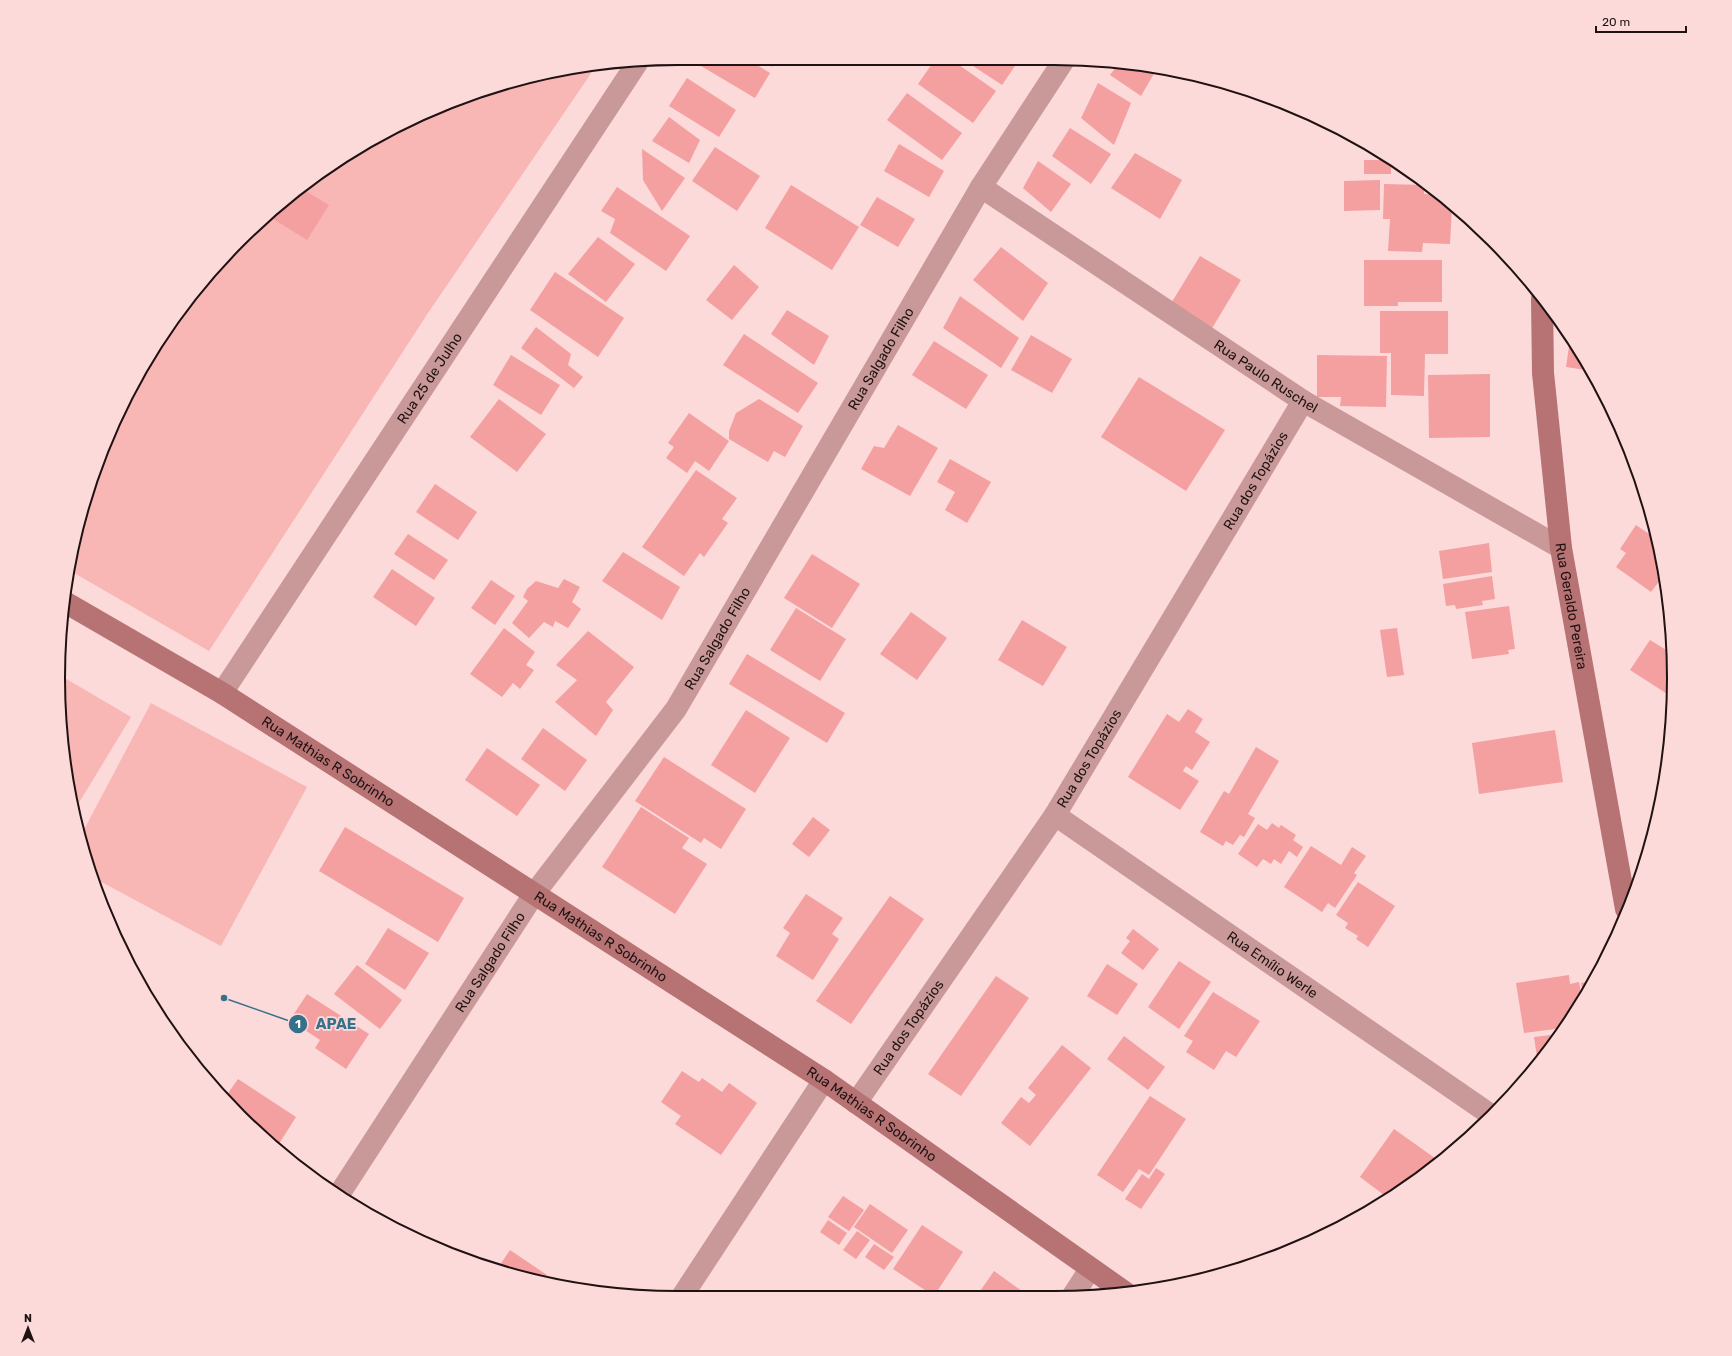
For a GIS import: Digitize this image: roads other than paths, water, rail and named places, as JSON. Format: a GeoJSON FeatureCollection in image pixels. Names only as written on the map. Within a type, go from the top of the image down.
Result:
{"type":"FeatureCollection","features":[{"type":"Feature","properties":{"kind":"main road","name":"Rua Geraldo Pereira"},"geometry":{"type":"LineString","coordinates":[[1542,308],[1543,373],[1561,548],[1625,901]]}},
{"type":"Feature","properties":{"kind":"main road","name":"Rua Mathias R Sobrinho"},"geometry":{"type":"LineString","coordinates":[[69,605],[222,693],[824,1080],[1118,1288]]}},
{"type":"Feature","properties":{"kind":"street","name":"Rua Salgado Filho"},"geometry":{"type":"LineString","coordinates":[[341,1191],[534,894],[676,709],[981,187],[1061,65]]}},
{"type":"Feature","properties":{"kind":"street","name":"Rua 25 de Julho"},"geometry":{"type":"LineString","coordinates":[[222,693],[635,66]]}},
{"type":"Feature","properties":{"kind":"street","name":"Rua Paulo Ruschel"},"geometry":{"type":"LineString","coordinates":[[981,187],[1303,401],[1561,548]]}},
{"type":"Feature","properties":{"kind":"street","name":"Rua dos Topázios"},"geometry":{"type":"LineString","coordinates":[[856,1102],[1055,815],[1303,401]]}},
{"type":"Feature","properties":{"kind":"street","name":"Rua Emílio Werle"},"geometry":{"type":"LineString","coordinates":[[1055,815],[1486,1112]]}},
{"type":"Feature","properties":{"kind":"street"},"geometry":{"type":"LineString","coordinates":[[686,1291],[824,1080]]}},
{"type":"Feature","properties":{"kind":"street"},"geometry":{"type":"LineString","coordinates":[[1076,1290],[1090,1269]]}},
{"type":"Feature","properties":{"kind":"place","name":"APAE"},"geometry":{"type":"Point","coordinates":[224,998]}}]}
